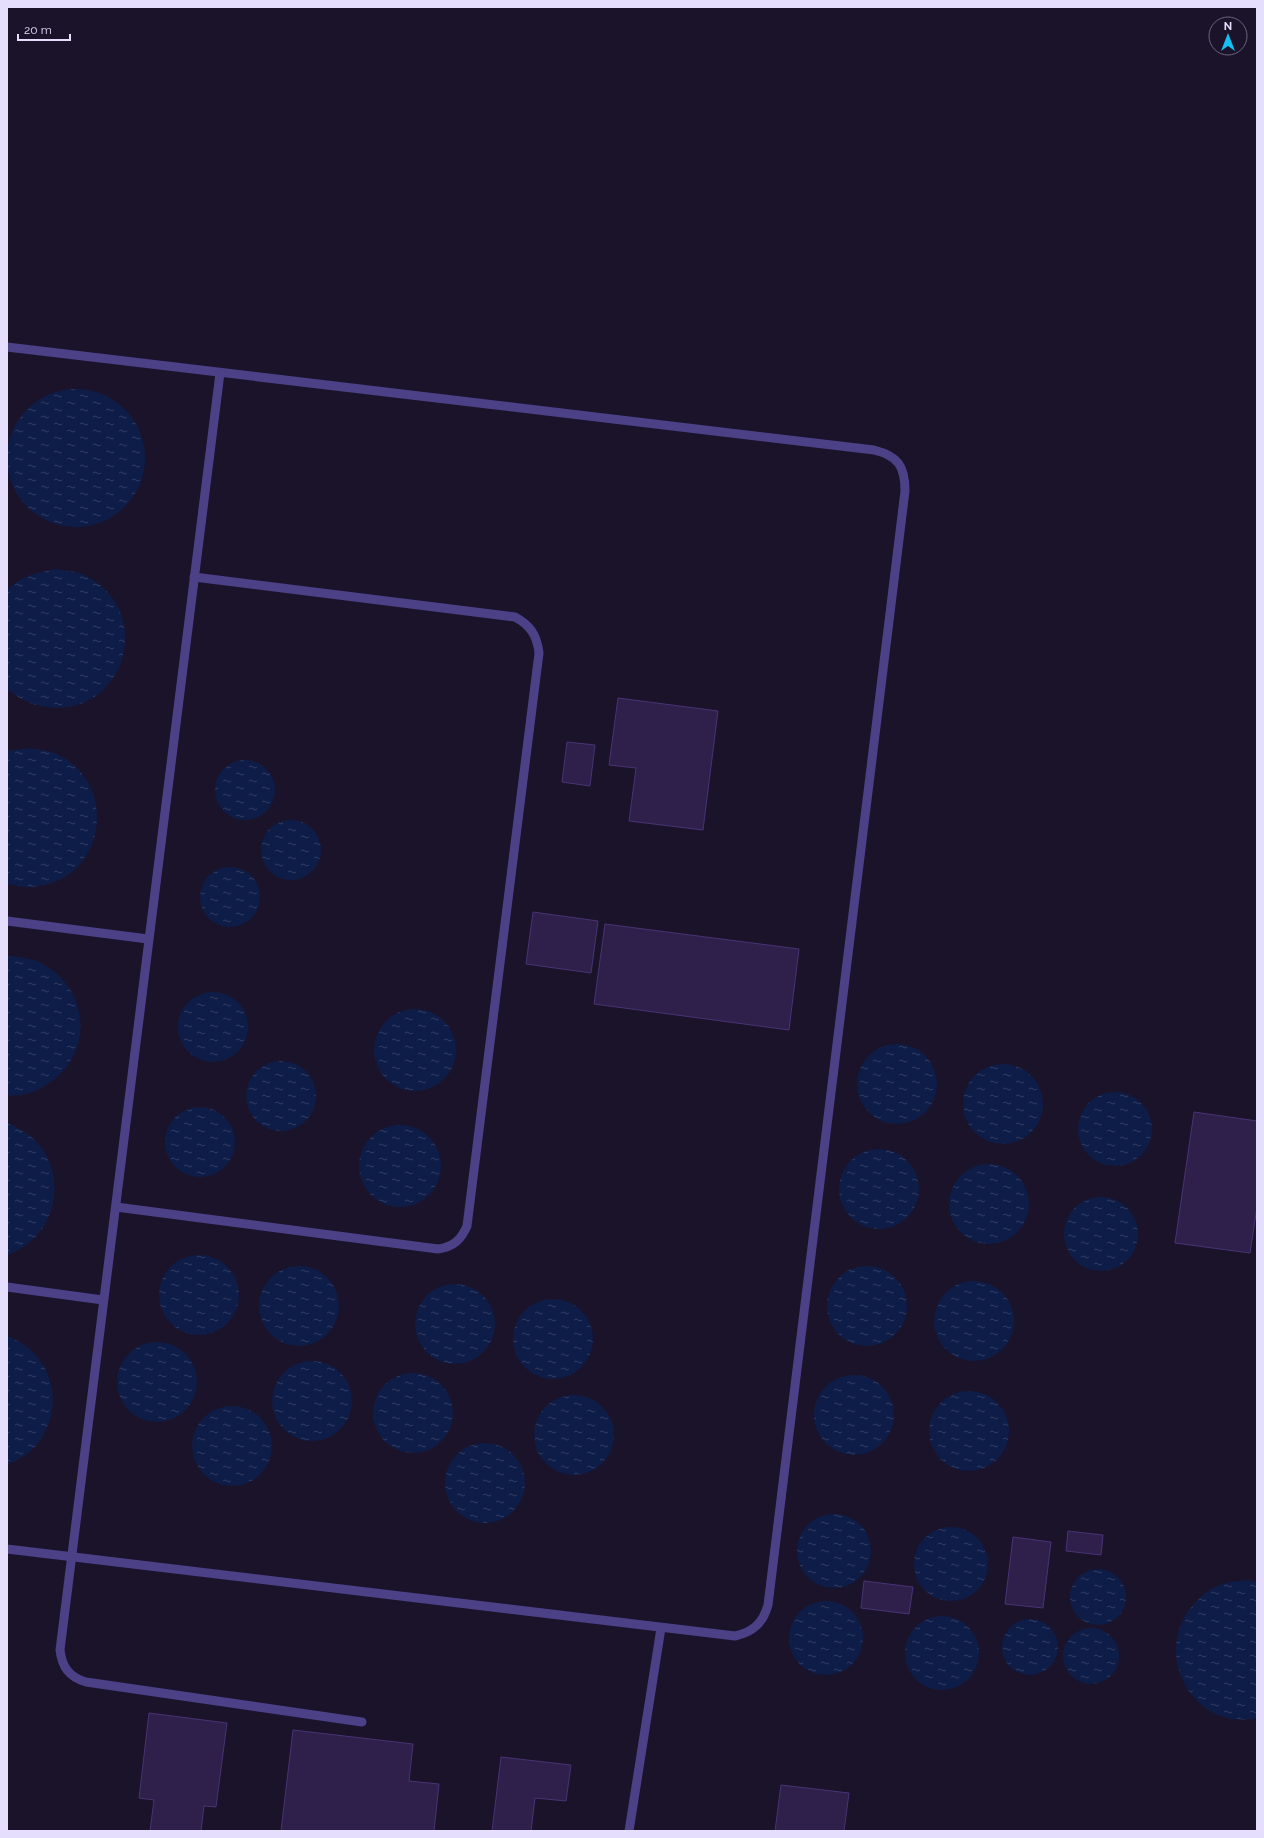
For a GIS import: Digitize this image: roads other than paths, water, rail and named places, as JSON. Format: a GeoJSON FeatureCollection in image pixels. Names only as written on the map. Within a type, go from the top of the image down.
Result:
{"type":"FeatureCollection","features":[{"type":"Feature","properties":{"kind":"lane"},"geometry":{"type":"LineString","coordinates":[[7,347],[874,450],[888,454],[899,463],[905,476],[905,491],[768,1605],[765,1615],[760,1623],[744,1634],[734,1636],[7,1549]]}},
{"type":"Feature","properties":{"kind":"lane"},"geometry":{"type":"LineString","coordinates":[[220,373],[60,1650],[64,1668],[77,1679],[362,1722]]}},
{"type":"Feature","properties":{"kind":"lane"},"geometry":{"type":"LineString","coordinates":[[116,1207],[438,1249],[453,1245],[459,1240],[467,1226],[539,652],[535,635],[530,628],[515,618],[194,577]]}},
{"type":"Feature","properties":{"kind":"lane"},"geometry":{"type":"LineString","coordinates":[[7,921],[148,939]]}},
{"type":"Feature","properties":{"kind":"lane"},"geometry":{"type":"LineString","coordinates":[[7,1287],[103,1300]]}},
{"type":"Feature","properties":{"kind":"lane"},"geometry":{"type":"LineString","coordinates":[[629,1831],[661,1628]]}},
{"type":"Feature","properties":{"kind":"water"},"geometry":{"type":"Polygon","coordinates":[[[83,389],[103,394],[115,400],[130,414],[140,431],[144,444],[144,472],[140,485],[134,497],[120,512],[103,522],[90,526],[69,527],[49,522],[37,516],[22,502],[12,485],[8,472],[7,451],[12,431],[18,419],[32,404],[49,394],[62,390],[83,389]]]}},
{"type":"Feature","properties":{"kind":"water"},"geometry":{"type":"Polygon","coordinates":[[[58,569],[82,574],[105,590],[119,610],[125,633],[123,657],[113,678],[97,696],[75,706],[47,707],[25,701],[7,688],[7,590],[19,581],[31,575],[43,571],[58,569]]]}},
{"type":"Feature","properties":{"kind":"water"},"geometry":{"type":"Polygon","coordinates":[[[31,748],[55,753],[76,767],[90,786],[96,808],[96,830],[89,851],[75,869],[56,882],[31,887],[22,887],[7,884],[7,751],[31,748]]]}},
{"type":"Feature","properties":{"kind":"water"},"geometry":{"type":"Polygon","coordinates":[[[239,760],[251,760],[262,765],[270,773],[275,784],[273,802],[262,815],[251,820],[239,820],[228,815],[220,807],[215,796],[215,784],[220,773],[228,765],[239,760]]]}},
{"type":"Feature","properties":{"kind":"water"},"geometry":{"type":"Polygon","coordinates":[[[285,820],[297,820],[308,825],[316,833],[321,844],[319,862],[308,875],[297,880],[285,880],[274,875],[266,867],[261,856],[261,844],[266,833],[274,825],[285,820]]]}},
{"type":"Feature","properties":{"kind":"water"},"geometry":{"type":"Polygon","coordinates":[[[224,867],[236,867],[247,872],[255,880],[260,891],[258,909],[247,922],[236,927],[224,927],[213,922],[205,914],[200,903],[200,891],[205,880],[213,872],[224,867]]]}},
{"type":"Feature","properties":{"kind":"water"},"geometry":{"type":"Polygon","coordinates":[[[14,956],[37,961],[55,972],[68,987],[77,1004],[80,1022],[79,1040],[73,1057],[61,1073],[45,1086],[36,1091],[22,1095],[7,1095],[7,957],[14,956]]]}},
{"type":"Feature","properties":{"kind":"water"},"geometry":{"type":"Polygon","coordinates":[[[213,992],[226,995],[238,1002],[245,1014],[248,1027],[245,1040],[238,1052],[226,1059],[213,1062],[200,1059],[188,1052],[181,1040],[178,1027],[181,1014],[188,1002],[200,995],[213,992]]]}},
{"type":"Feature","properties":{"kind":"water"},"geometry":{"type":"Polygon","coordinates":[[[415,1009],[431,1012],[444,1021],[453,1034],[456,1050],[453,1066],[444,1079],[431,1088],[415,1091],[399,1088],[386,1079],[377,1066],[374,1050],[377,1034],[386,1021],[399,1012],[415,1009]]]}},
{"type":"Feature","properties":{"kind":"water"},"geometry":{"type":"Polygon","coordinates":[[[889,1044],[905,1044],[926,1055],[937,1076],[937,1092],[926,1113],[905,1124],[889,1124],[875,1118],[868,1113],[863,1106],[857,1092],[857,1076],[863,1062],[868,1055],[875,1050],[889,1044]]]}},
{"type":"Feature","properties":{"kind":"water"},"geometry":{"type":"Polygon","coordinates":[[[281,1061],[294,1064],[306,1071],[313,1083],[316,1096],[313,1109],[306,1121],[294,1128],[281,1131],[268,1128],[256,1121],[249,1109],[246,1096],[249,1083],[256,1071],[268,1064],[281,1061]]]}},
{"type":"Feature","properties":{"kind":"water"},"geometry":{"type":"Polygon","coordinates":[[[995,1064],[1011,1064],[1032,1075],[1043,1096],[1043,1112],[1032,1133],[1011,1144],[995,1144],[981,1138],[974,1133],[969,1126],[963,1112],[963,1096],[969,1082],[974,1075],[981,1070],[995,1064]]]}},
{"type":"Feature","properties":{"kind":"water"},"geometry":{"type":"Polygon","coordinates":[[[1108,1092],[1122,1092],[1136,1098],[1146,1108],[1152,1122],[1150,1143],[1146,1150],[1136,1160],[1122,1166],[1108,1166],[1094,1160],[1084,1150],[1078,1136],[1078,1122],[1084,1108],[1094,1098],[1108,1092]]]}},
{"type":"Feature","properties":{"kind":"water"},"geometry":{"type":"Polygon","coordinates":[[[200,1107],[213,1110],[225,1117],[232,1129],[235,1142],[232,1155],[225,1167],[213,1174],[200,1177],[187,1174],[175,1167],[168,1155],[165,1142],[168,1129],[175,1117],[187,1110],[200,1107]]]}},
{"type":"Feature","properties":{"kind":"water"},"geometry":{"type":"Polygon","coordinates":[[[7,1123],[23,1131],[37,1142],[47,1156],[53,1172],[54,1189],[53,1205],[47,1221],[37,1236],[23,1247],[7,1255],[7,1123]]]}},
{"type":"Feature","properties":{"kind":"water"},"geometry":{"type":"Polygon","coordinates":[[[400,1125],[416,1128],[429,1137],[438,1150],[441,1166],[438,1182],[429,1195],[416,1204],[400,1207],[384,1204],[371,1195],[362,1182],[359,1166],[362,1150],[371,1137],[384,1128],[400,1125]]]}},
{"type":"Feature","properties":{"kind":"water"},"geometry":{"type":"Polygon","coordinates":[[[871,1149],[887,1149],[908,1160],[919,1181],[919,1197],[908,1218],[887,1229],[871,1229],[857,1223],[850,1218],[845,1211],[839,1197],[839,1181],[845,1167],[850,1160],[857,1155],[871,1149]]]}},
{"type":"Feature","properties":{"kind":"water"},"geometry":{"type":"Polygon","coordinates":[[[981,1164],[997,1164],[1018,1175],[1029,1196],[1029,1212],[1018,1233],[997,1244],[981,1244],[967,1238],[960,1233],[955,1226],[949,1212],[949,1196],[955,1182],[960,1175],[967,1170],[981,1164]]]}},
{"type":"Feature","properties":{"kind":"water"},"geometry":{"type":"Polygon","coordinates":[[[1094,1197],[1108,1197],[1122,1203],[1132,1213],[1138,1227],[1136,1248],[1132,1255],[1122,1265],[1108,1271],[1094,1271],[1080,1265],[1070,1255],[1064,1241],[1064,1227],[1070,1213],[1080,1203],[1094,1197]]]}},
{"type":"Feature","properties":{"kind":"water"},"geometry":{"type":"Polygon","coordinates":[[[191,1255],[207,1255],[228,1266],[239,1287],[239,1303],[228,1324],[207,1335],[191,1335],[177,1329],[170,1324],[165,1317],[159,1303],[159,1287],[165,1273],[170,1266],[177,1261],[191,1255]]]}},
{"type":"Feature","properties":{"kind":"water"},"geometry":{"type":"Polygon","coordinates":[[[291,1266],[307,1266],[328,1277],[339,1298],[339,1314],[328,1335],[307,1346],[291,1346],[277,1340],[270,1335],[265,1328],[259,1314],[259,1298],[265,1284],[270,1277],[277,1272],[291,1266]]]}},
{"type":"Feature","properties":{"kind":"water"},"geometry":{"type":"Polygon","coordinates":[[[859,1266],[875,1266],[896,1277],[907,1298],[907,1314],[896,1335],[875,1346],[859,1346],[845,1340],[838,1335],[833,1328],[827,1314],[827,1298],[833,1284],[838,1277],[845,1272],[859,1266]]]}},
{"type":"Feature","properties":{"kind":"water"},"geometry":{"type":"Polygon","coordinates":[[[966,1281],[982,1281],[1003,1292],[1014,1313],[1014,1329],[1003,1350],[982,1361],[966,1361],[952,1355],[945,1350],[940,1343],[934,1329],[934,1313],[940,1299],[945,1292],[952,1287],[966,1281]]]}},
{"type":"Feature","properties":{"kind":"water"},"geometry":{"type":"Polygon","coordinates":[[[447,1284],[463,1284],[484,1295],[495,1316],[495,1332],[484,1353],[463,1364],[447,1364],[433,1358],[426,1353],[421,1346],[415,1332],[415,1316],[421,1302],[426,1295],[433,1290],[447,1284]]]}},
{"type":"Feature","properties":{"kind":"water"},"geometry":{"type":"Polygon","coordinates":[[[545,1299],[561,1299],[582,1310],[593,1331],[593,1347],[582,1368],[561,1379],[545,1379],[531,1373],[524,1368],[519,1361],[513,1347],[513,1331],[519,1317],[524,1310],[531,1305],[545,1299]]]}},
{"type":"Feature","properties":{"kind":"water"},"geometry":{"type":"Polygon","coordinates":[[[7,1336],[22,1343],[34,1353],[43,1365],[50,1379],[53,1393],[52,1409],[48,1424],[38,1444],[21,1458],[7,1465],[7,1336]]]}},
{"type":"Feature","properties":{"kind":"water"},"geometry":{"type":"Polygon","coordinates":[[[149,1342],[165,1342],[186,1353],[197,1374],[197,1390],[186,1411],[165,1422],[149,1422],[135,1416],[128,1411],[123,1404],[117,1390],[117,1374],[123,1360],[128,1353],[135,1348],[149,1342]]]}},
{"type":"Feature","properties":{"kind":"water"},"geometry":{"type":"Polygon","coordinates":[[[304,1361],[320,1361],[341,1372],[352,1393],[352,1409],[341,1430],[320,1441],[304,1441],[290,1435],[283,1430],[278,1423],[272,1409],[272,1393],[278,1379],[283,1372],[290,1367],[304,1361]]]}},
{"type":"Feature","properties":{"kind":"water"},"geometry":{"type":"Polygon","coordinates":[[[405,1373],[421,1373],[442,1384],[453,1405],[453,1421],[442,1442],[421,1453],[405,1453],[391,1447],[384,1442],[379,1435],[373,1421],[373,1405],[379,1391],[384,1384],[391,1379],[405,1373]]]}},
{"type":"Feature","properties":{"kind":"water"},"geometry":{"type":"Polygon","coordinates":[[[846,1375],[862,1375],[883,1386],[894,1407],[894,1423],[883,1444],[862,1455],[846,1455],[832,1449],[825,1444],[820,1437],[814,1423],[814,1407],[820,1393],[825,1386],[832,1381],[846,1375]]]}},
{"type":"Feature","properties":{"kind":"water"},"geometry":{"type":"Polygon","coordinates":[[[961,1391],[977,1391],[998,1402],[1009,1423],[1009,1439],[998,1460],[977,1471],[961,1471],[947,1465],[940,1460],[935,1453],[929,1439],[929,1423],[935,1409],[940,1402],[947,1397],[961,1391]]]}},
{"type":"Feature","properties":{"kind":"water"},"geometry":{"type":"Polygon","coordinates":[[[566,1395],[582,1395],[603,1406],[614,1427],[614,1443],[603,1464],[582,1475],[566,1475],[552,1469],[545,1464],[540,1457],[534,1443],[534,1427],[540,1413],[545,1406],[552,1401],[566,1395]]]}},
{"type":"Feature","properties":{"kind":"water"},"geometry":{"type":"Polygon","coordinates":[[[224,1406],[240,1406],[261,1417],[272,1438],[272,1454],[261,1475],[240,1486],[224,1486],[210,1480],[203,1475],[198,1468],[192,1454],[192,1438],[198,1424],[203,1417],[210,1412],[224,1406]]]}},
{"type":"Feature","properties":{"kind":"water"},"geometry":{"type":"Polygon","coordinates":[[[477,1443],[493,1443],[514,1454],[525,1475],[525,1491],[514,1512],[493,1523],[477,1523],[463,1517],[456,1512],[451,1505],[445,1491],[445,1475],[451,1461],[456,1454],[463,1449],[477,1443]]]}},
{"type":"Feature","properties":{"kind":"water"},"geometry":{"type":"Polygon","coordinates":[[[827,1514],[841,1514],[855,1520],[865,1530],[871,1544],[869,1565],[865,1572],[855,1582],[841,1588],[827,1588],[813,1582],[803,1572],[797,1558],[797,1544],[803,1530],[813,1520],[827,1514]]]}},
{"type":"Feature","properties":{"kind":"water"},"geometry":{"type":"Polygon","coordinates":[[[944,1527],[958,1527],[972,1533],[982,1543],[988,1557],[986,1578],[982,1585],[972,1595],[958,1601],[944,1601],[930,1595],[920,1585],[914,1571],[914,1557],[920,1543],[930,1533],[944,1527]]]}},
{"type":"Feature","properties":{"kind":"water"},"geometry":{"type":"Polygon","coordinates":[[[1098,1569],[1109,1571],[1118,1577],[1124,1586],[1126,1597],[1124,1608],[1118,1617],[1109,1623],[1098,1625],[1087,1623],[1078,1617],[1072,1608],[1070,1597],[1072,1586],[1078,1577],[1087,1571],[1098,1569]]]}},
{"type":"Feature","properties":{"kind":"water"},"geometry":{"type":"Polygon","coordinates":[[[1248,1580],[1257,1582],[1257,1718],[1233,1719],[1212,1712],[1196,1699],[1184,1682],[1177,1662],[1177,1640],[1183,1619],[1204,1594],[1223,1584],[1248,1580]]]}},
{"type":"Feature","properties":{"kind":"water"},"geometry":{"type":"Polygon","coordinates":[[[819,1601],[833,1601],[847,1607],[857,1617],[863,1631],[861,1652],[857,1659],[847,1669],[833,1675],[819,1675],[805,1669],[795,1659],[789,1645],[789,1631],[795,1617],[805,1607],[819,1601]]]}},
{"type":"Feature","properties":{"kind":"water"},"geometry":{"type":"Polygon","coordinates":[[[935,1616],[949,1616],[963,1622],[973,1632],[979,1646],[977,1667],[973,1674],[963,1684],[949,1690],[935,1690],[921,1684],[911,1674],[905,1660],[905,1646],[911,1632],[921,1622],[935,1616]]]}},
{"type":"Feature","properties":{"kind":"water"},"geometry":{"type":"Polygon","coordinates":[[[1030,1619],[1041,1621],[1050,1627],[1056,1636],[1058,1647],[1056,1658],[1050,1667],[1041,1673],[1030,1675],[1019,1673],[1010,1667],[1004,1658],[1002,1647],[1004,1636],[1010,1627],[1019,1621],[1030,1619]]]}},
{"type":"Feature","properties":{"kind":"water"},"geometry":{"type":"Polygon","coordinates":[[[1091,1628],[1102,1630],[1111,1636],[1117,1645],[1119,1656],[1117,1667],[1111,1676],[1102,1682],[1091,1684],[1080,1682],[1071,1676],[1065,1667],[1063,1656],[1065,1645],[1071,1636],[1080,1630],[1091,1628]]]}}]}
